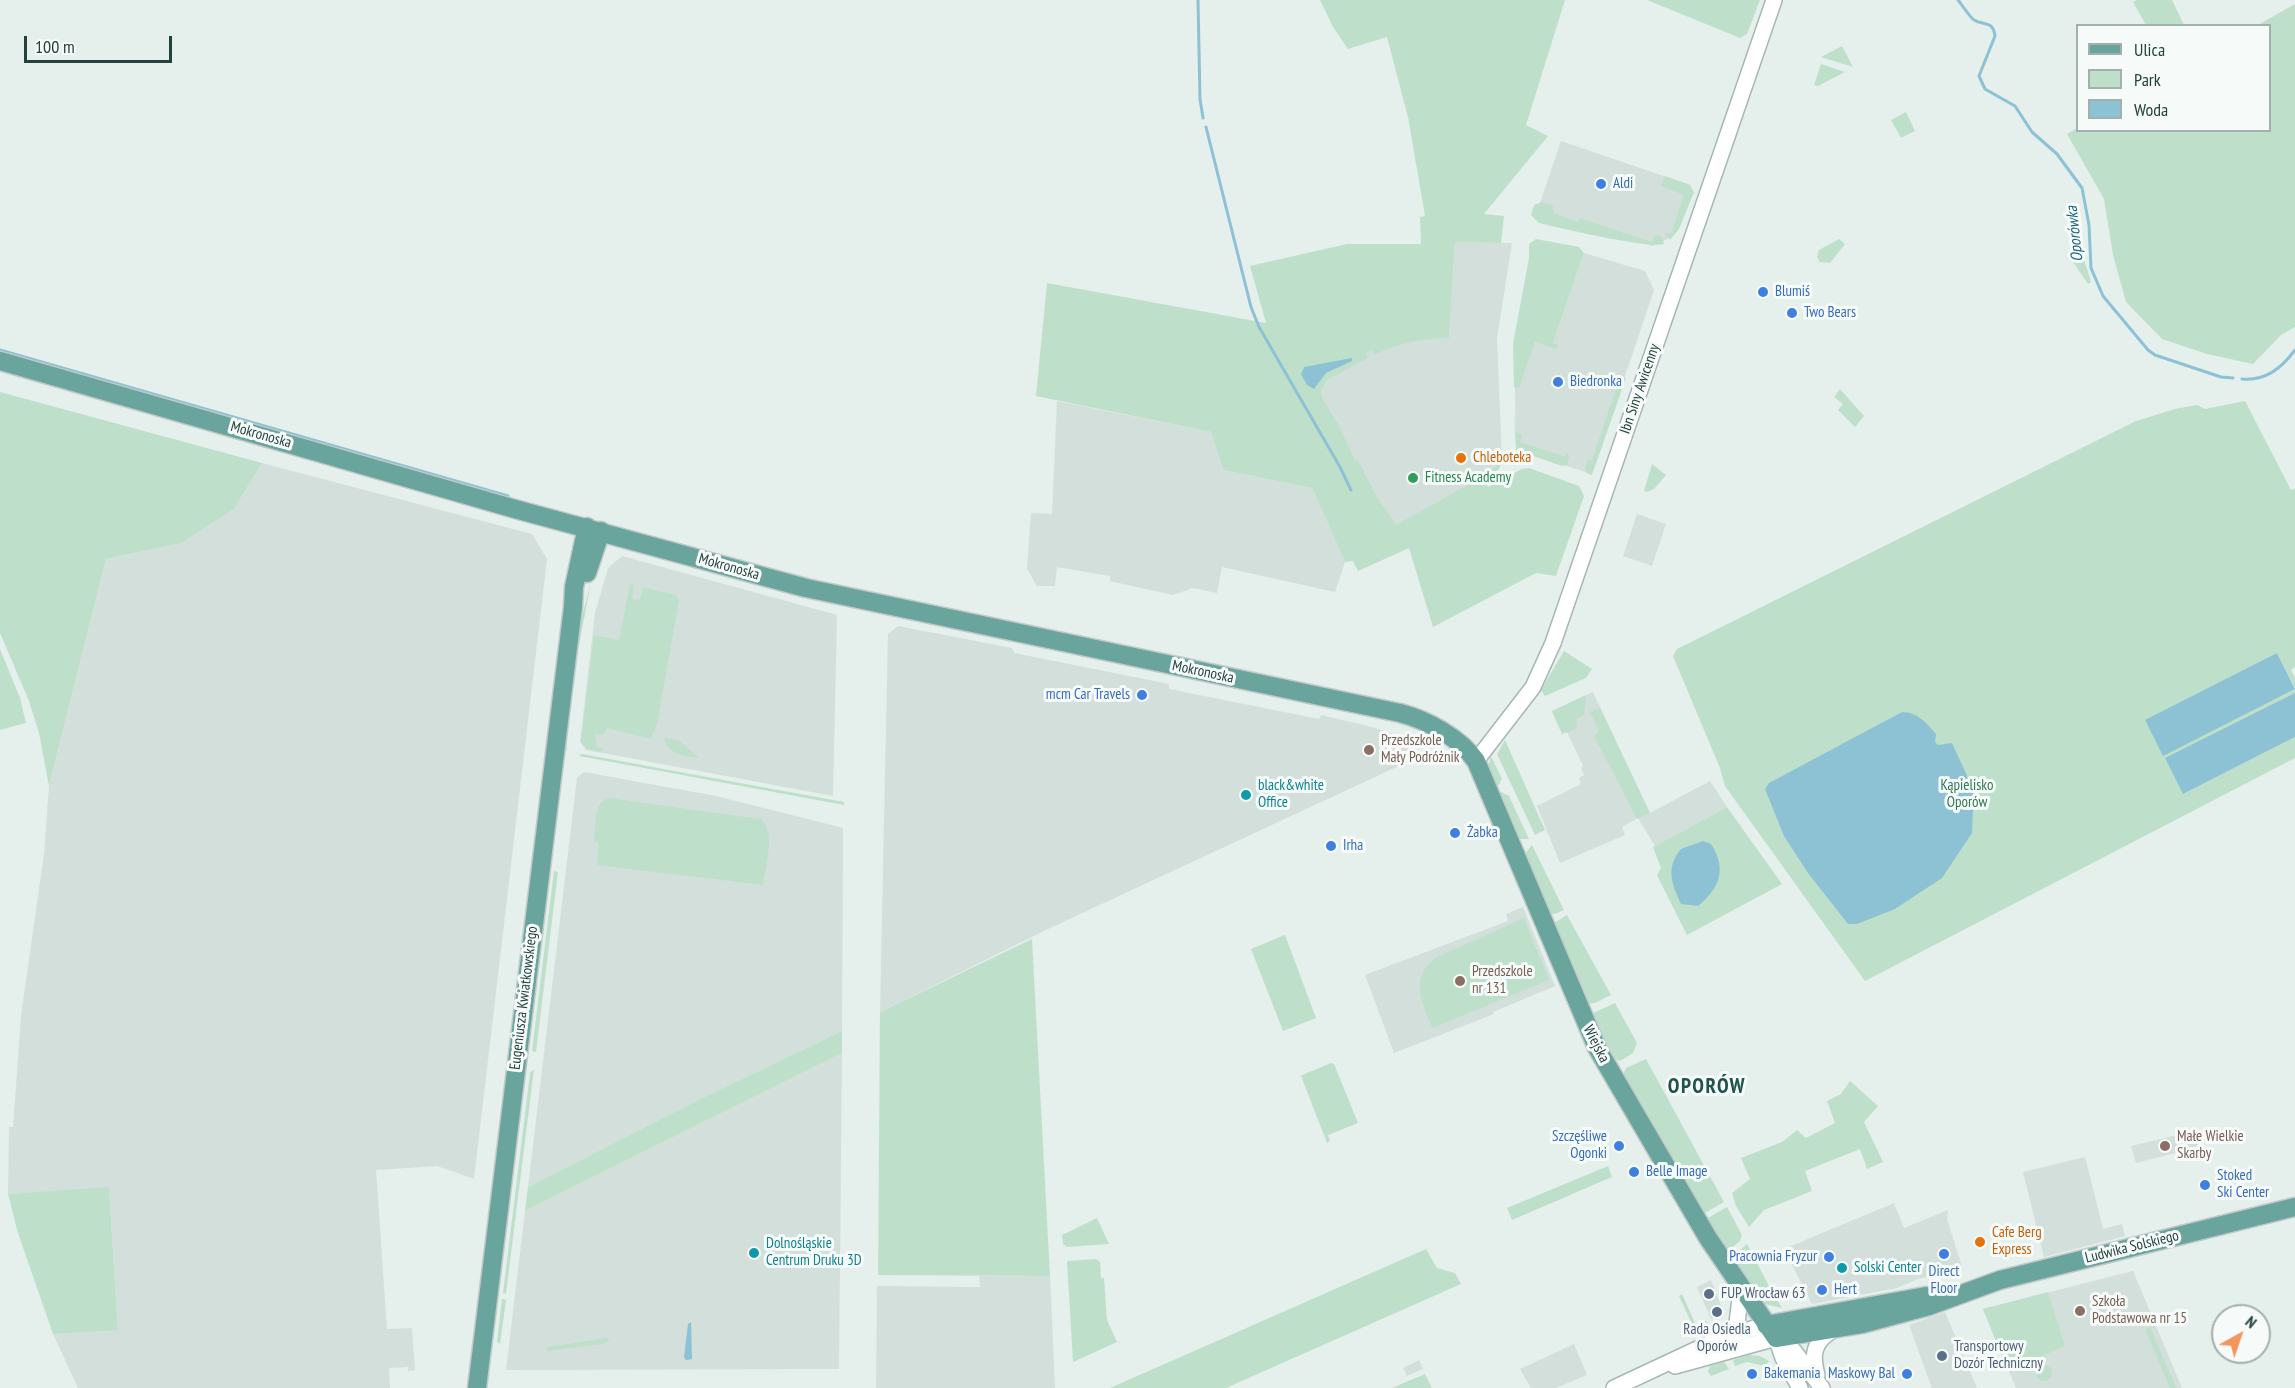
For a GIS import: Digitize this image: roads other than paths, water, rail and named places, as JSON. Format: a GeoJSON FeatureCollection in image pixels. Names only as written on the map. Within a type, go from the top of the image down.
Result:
{"type":"FeatureCollection","features":[{"type":"Feature","properties":{"kind":"main road","name":"Mokronoska"},"geometry":{"type":"LineString","coordinates":[[0,361],[515,509],[816,590],[1400,713],[1440,731],[1462,746]]}},
{"type":"Feature","properties":{"kind":"main road","name":"Eugeniusza Kwiatkowskiego"},"geometry":{"type":"LineString","coordinates":[[477,1388],[573,608],[581,592],[594,529]]}},
{"type":"Feature","properties":{"kind":"main road","name":"Wiejska"},"geometry":{"type":"LineString","coordinates":[[1462,746],[1476,761],[1597,1048],[1741,1290],[1771,1331]]}},
{"type":"Feature","properties":{"kind":"main road","name":"Ludwika Solskiego"},"geometry":{"type":"LineString","coordinates":[[1771,1331],[1970,1289],[2295,1207]]}},
{"type":"Feature","properties":{"kind":"main road","name":"Ludwika Solskiego"},"geometry":{"type":"LineString","coordinates":[[1771,1331],[1840,1327],[1929,1306],[1970,1289]]}},
{"type":"Feature","properties":{"kind":"street","name":"Ibn Siny Awicenny"},"geometry":{"type":"LineString","coordinates":[[1476,761],[1533,687],[1553,643],[1774,0]]}},
{"type":"Feature","properties":{"kind":"street"},"geometry":{"type":"LineString","coordinates":[[1727,1336],[1737,1323],[1741,1290]]}},
{"type":"Feature","properties":{"kind":"street"},"geometry":{"type":"LineString","coordinates":[[1820,1385],[1812,1360],[1814,1349],[1827,1333],[1840,1327]]}},
{"type":"Feature","properties":{"kind":"street"},"geometry":{"type":"LineString","coordinates":[[1614,1388],[1727,1336],[1771,1331],[1794,1351],[1820,1385]]}},
{"type":"Feature","properties":{"kind":"street"},"geometry":{"type":"LineString","coordinates":[[1661,1368],[1698,1361],[1771,1331]]}},
{"type":"Feature","properties":{"kind":"street"},"geometry":{"type":"LineString","coordinates":[[1771,1331],[1800,1388]]}},
{"type":"Feature","properties":{"kind":"water"},"geometry":{"type":"Polygon","coordinates":[[[1352,358],[1352,361],[1326,373],[1314,389],[1307,385],[1301,374],[1304,367],[1352,358]]]}},
{"type":"Feature","properties":{"kind":"water"},"geometry":{"type":"Polygon","coordinates":[[[2277,653],[2295,689],[2163,756],[2145,720],[2277,653]]]}},
{"type":"Feature","properties":{"kind":"water"},"geometry":{"type":"Polygon","coordinates":[[[2295,693],[2295,737],[2183,794],[2165,758],[2295,693]]]}},
{"type":"Feature","properties":{"kind":"water"},"geometry":{"type":"Polygon","coordinates":[[[1902,712],[1917,716],[1925,722],[1936,734],[1935,742],[1938,745],[1952,743],[1980,804],[1973,808],[1972,833],[1942,878],[1895,909],[1857,924],[1848,924],[1808,873],[1784,836],[1765,789],[1769,783],[1902,712]]]}},
{"type":"Feature","properties":{"kind":"water"},"geometry":{"type":"Polygon","coordinates":[[[1703,841],[1711,844],[1716,853],[1720,870],[1719,878],[1712,892],[1698,906],[1681,904],[1673,883],[1673,863],[1681,849],[1703,841]]]}},
{"type":"Feature","properties":{"kind":"water"},"geometry":{"type":"Polygon","coordinates":[[[691,1322],[692,1359],[686,1360],[684,1357],[688,1324],[691,1322]]]}},
{"type":"Feature","properties":{"kind":"waterway"},"geometry":{"type":"LineString","coordinates":[[1198,0],[1200,99],[1203,118]]}},
{"type":"Feature","properties":{"kind":"waterway","name":"Oporówka"},"geometry":{"type":"LineString","coordinates":[[1958,0],[1974,20],[1990,25],[1994,31],[1995,36],[1979,76],[1985,89],[2015,106],[2032,132],[2057,154],[2082,188],[2089,225],[2091,268],[2103,296],[2148,350],[2155,355],[2221,377],[2233,378]]}},
{"type":"Feature","properties":{"kind":"waterway"},"geometry":{"type":"LineString","coordinates":[[1206,127],[1251,307],[1259,327],[1351,490]]}},
{"type":"Feature","properties":{"kind":"waterway"},"geometry":{"type":"LineString","coordinates":[[0,350],[508,496]]}},
{"type":"Feature","properties":{"kind":"waterway","name":"Oporówka"},"geometry":{"type":"LineString","coordinates":[[2242,379],[2265,376],[2284,363],[2295,350]]}},
{"type":"Feature","properties":{"kind":"place","name":"Aldi"},"geometry":{"type":"Point","coordinates":[1601,184]}},
{"type":"Feature","properties":{"kind":"place","name":"Blumiś"},"geometry":{"type":"Point","coordinates":[1763,292]}},
{"type":"Feature","properties":{"kind":"place","name":"Two Bears"},"geometry":{"type":"Point","coordinates":[1792,313]}},
{"type":"Feature","properties":{"kind":"place","name":"Biedronka"},"geometry":{"type":"Point","coordinates":[1558,382]}},
{"type":"Feature","properties":{"kind":"place","name":"Chleboteka"},"geometry":{"type":"Point","coordinates":[1461,458]}},
{"type":"Feature","properties":{"kind":"place","name":"Fitness Academy"},"geometry":{"type":"Point","coordinates":[1413,478]}},
{"type":"Feature","properties":{"kind":"place","name":"mcm Car Travels"},"geometry":{"type":"Point","coordinates":[1142,695]}},
{"type":"Feature","properties":{"kind":"place","name":"Przedszkole Mały Podróżnik"},"geometry":{"type":"Point","coordinates":[1369,750]}},
{"type":"Feature","properties":{"kind":"place","name":"black&white Office"},"geometry":{"type":"Point","coordinates":[1246,795]}},
{"type":"Feature","properties":{"kind":"place","name":"Żabka"},"geometry":{"type":"Point","coordinates":[1455,833]}},
{"type":"Feature","properties":{"kind":"place","name":"Irha"},"geometry":{"type":"Point","coordinates":[1331,846]}},
{"type":"Feature","properties":{"kind":"place","name":"Przedszkole nr 131"},"geometry":{"type":"Point","coordinates":[1460,981]}},
{"type":"Feature","properties":{"kind":"place","name":"Szczęśliwe Ogonki"},"geometry":{"type":"Point","coordinates":[1619,1146]}},
{"type":"Feature","properties":{"kind":"place","name":"Małe Wielkie Skarby"},"geometry":{"type":"Point","coordinates":[2165,1146]}},
{"type":"Feature","properties":{"kind":"place","name":"Belle Image"},"geometry":{"type":"Point","coordinates":[1634,1172]}},
{"type":"Feature","properties":{"kind":"place","name":"Stoked Ski Center"},"geometry":{"type":"Point","coordinates":[2205,1185]}},
{"type":"Feature","properties":{"kind":"place","name":"Cafe Berg Express"},"geometry":{"type":"Point","coordinates":[1980,1242]}},
{"type":"Feature","properties":{"kind":"place","name":"Dolnośląskie Centrum Druku 3D"},"geometry":{"type":"Point","coordinates":[754,1253]}},
{"type":"Feature","properties":{"kind":"place","name":"Direct Floor"},"geometry":{"type":"Point","coordinates":[1944,1254]}},
{"type":"Feature","properties":{"kind":"place","name":"Pracownia Fryzur"},"geometry":{"type":"Point","coordinates":[1829,1257]}},
{"type":"Feature","properties":{"kind":"place","name":"Solski Center"},"geometry":{"type":"Point","coordinates":[1842,1268]}},
{"type":"Feature","properties":{"kind":"place","name":"Hert"},"geometry":{"type":"Point","coordinates":[1822,1290]}},
{"type":"Feature","properties":{"kind":"place","name":"FUP Wrocław 63"},"geometry":{"type":"Point","coordinates":[1709,1294]}},
{"type":"Feature","properties":{"kind":"place","name":"Szkoła Podstawowa nr 15"},"geometry":{"type":"Point","coordinates":[2080,1311]}},
{"type":"Feature","properties":{"kind":"place","name":"Rada Osiedla Oporów"},"geometry":{"type":"Point","coordinates":[1717,1312]}},
{"type":"Feature","properties":{"kind":"place","name":"Transportowy Dozór Techniczny"},"geometry":{"type":"Point","coordinates":[1942,1356]}},
{"type":"Feature","properties":{"kind":"place","name":"Bakemania"},"geometry":{"type":"Point","coordinates":[1752,1374]}},
{"type":"Feature","properties":{"kind":"place","name":"Maskowy Bal"},"geometry":{"type":"Point","coordinates":[1907,1374]}},
{"type":"Feature","properties":{"kind":"district","name":"OPORÓW"},"geometry":{"type":"Point","coordinates":[1707,1087]}},
{"type":"Feature","properties":{"kind":"park label","name":"Kąpielisko Oporów"},"geometry":{"type":"Point","coordinates":[1967,794]}}]}
